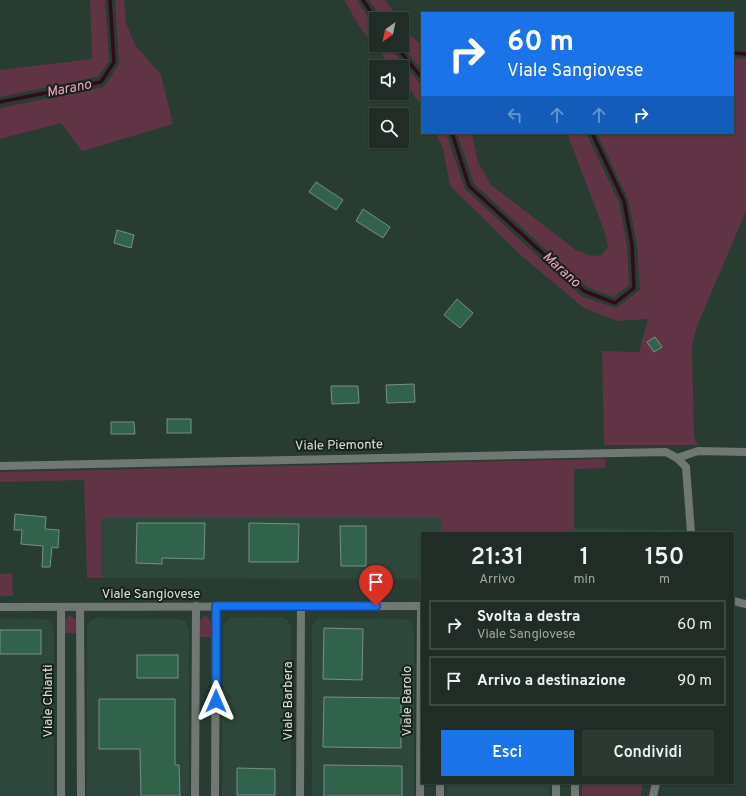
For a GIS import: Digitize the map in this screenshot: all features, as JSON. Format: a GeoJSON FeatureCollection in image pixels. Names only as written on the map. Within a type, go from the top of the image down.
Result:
{"type":"FeatureCollection","features":[{"type":"Feature","properties":{"kind":"street"},"geometry":{"type":"LineString","coordinates":[[691,532],[686,467],[677,458],[698,450],[746,452]]}},
{"type":"Feature","properties":{"kind":"street","name":"Viale Piemonte"},"geometry":{"type":"LineString","coordinates":[[0,466],[637,451],[666,452],[677,458]]}},
{"type":"Feature","properties":{"kind":"street"},"geometry":{"type":"LineString","coordinates":[[734,601],[746,604]]}},
{"type":"Feature","properties":{"kind":"street","name":"Viale Chianti"},"geometry":{"type":"LineString","coordinates":[[61,606],[61,796]]}},
{"type":"Feature","properties":{"kind":"street"},"geometry":{"type":"LineString","coordinates":[[196,606],[196,796]]}},
{"type":"Feature","properties":{"kind":"street"},"geometry":{"type":"LineString","coordinates":[[215,796],[216,606]]}},
{"type":"Feature","properties":{"kind":"street","name":"Viale Barbera"},"geometry":{"type":"LineString","coordinates":[[300,796],[301,606]]}},
{"type":"Feature","properties":{"kind":"street","name":"Viale Sangiovese"},"geometry":{"type":"LineString","coordinates":[[0,607],[421,606]]}},
{"type":"Feature","properties":{"kind":"street","name":"Viale Barolo"},"geometry":{"type":"LineString","coordinates":[[420,796],[421,606]]}},
{"type":"Feature","properties":{"kind":"street"},"geometry":{"type":"LineString","coordinates":[[80,607],[80,796]]}},
{"type":"Feature","properties":{"kind":"street"},"geometry":{"type":"LineString","coordinates":[[440,784],[440,796]]}},
{"type":"Feature","properties":{"kind":"street"},"geometry":{"type":"LineString","coordinates":[[556,784],[556,796]]}},
{"type":"Feature","properties":{"kind":"street"},"geometry":{"type":"LineString","coordinates":[[575,784],[575,796]]}},
{"type":"Feature","properties":{"kind":"street"},"geometry":{"type":"LineString","coordinates":[[652,795],[656,784]]}},
{"type":"Feature","properties":{"kind":"shaded area"},"geometry":{"type":"Polygon","coordinates":[[[90,0],[105,0],[109,61],[98,77],[0,97],[0,70],[92,59],[90,0]]]}},
{"type":"Feature","properties":{"kind":"shaded area"},"geometry":{"type":"Polygon","coordinates":[[[115,0],[124,0],[126,23],[135,45],[161,75],[173,124],[82,151],[61,123],[0,139],[0,108],[104,87],[119,64],[115,0]]]}},
{"type":"Feature","properties":{"kind":"shaded area"},"geometry":{"type":"Polygon","coordinates":[[[344,0],[357,0],[369,18],[369,38],[359,26],[344,0]]]}},
{"type":"Feature","properties":{"kind":"shaded area"},"geometry":{"type":"Polygon","coordinates":[[[369,0],[385,0],[393,12],[377,12],[369,0]]]}},
{"type":"Feature","properties":{"kind":"shaded area"},"geometry":{"type":"Polygon","coordinates":[[[409,34],[421,45],[421,69],[407,52],[409,52],[409,34]]]}},
{"type":"Feature","properties":{"kind":"shaded area"},"geometry":{"type":"Polygon","coordinates":[[[380,52],[394,52],[400,60],[386,60],[380,52]]]}},
{"type":"Feature","properties":{"kind":"shaded area"},"geometry":{"type":"Polygon","coordinates":[[[734,58],[746,59],[746,211],[697,326],[692,346],[694,437],[698,445],[604,445],[602,351],[639,352],[648,319],[617,321],[584,308],[524,258],[450,186],[443,148],[436,134],[446,134],[465,189],[581,296],[616,308],[640,290],[637,244],[628,199],[597,134],[734,134],[734,58]]]}},
{"type":"Feature","properties":{"kind":"shaded area"},"geometry":{"type":"Polygon","coordinates":[[[409,70],[421,85],[421,105],[409,88],[409,70]]]}},
{"type":"Feature","properties":{"kind":"shaded area"},"geometry":{"type":"Polygon","coordinates":[[[457,134],[472,134],[478,162],[491,185],[576,250],[592,256],[602,255],[608,247],[605,233],[567,134],[586,134],[619,202],[627,245],[629,285],[614,297],[587,287],[474,184],[457,134]]]}},
{"type":"Feature","properties":{"kind":"shaded area"},"geometry":{"type":"Polygon","coordinates":[[[605,459],[605,468],[574,469],[574,532],[442,532],[441,518],[101,518],[101,578],[87,578],[84,480],[0,482],[0,472],[605,459]]]}},
{"type":"Feature","properties":{"kind":"shaded area"},"geometry":{"type":"Polygon","coordinates":[[[101,518],[442,518],[442,532],[421,532],[421,579],[101,578],[101,518]]]}},
{"type":"Feature","properties":{"kind":"shaded area"},"geometry":{"type":"Polygon","coordinates":[[[574,528],[684,530],[685,532],[574,532],[574,528]]]}},
{"type":"Feature","properties":{"kind":"shaded area"},"geometry":{"type":"Polygon","coordinates":[[[12,573],[13,596],[0,596],[0,574],[12,573]]]}},
{"type":"Feature","properties":{"kind":"shaded area"},"geometry":{"type":"Polygon","coordinates":[[[70,615],[76,620],[76,633],[65,633],[65,620],[70,615]]]}},
{"type":"Feature","properties":{"kind":"shaded area"},"geometry":{"type":"Polygon","coordinates":[[[205,615],[211,621],[211,637],[200,637],[200,621],[205,615]]]}},
{"type":"Feature","properties":{"kind":"shaded area"},"geometry":{"type":"Polygon","coordinates":[[[281,617],[288,620],[291,628],[291,796],[222,796],[223,627],[226,621],[232,618],[281,617]]]}},
{"type":"Feature","properties":{"kind":"shaded area"},"geometry":{"type":"Polygon","coordinates":[[[0,618],[44,619],[51,621],[54,629],[54,796],[0,796],[0,618]]]}},
{"type":"Feature","properties":{"kind":"shaded area"},"geometry":{"type":"Polygon","coordinates":[[[97,618],[179,619],[186,621],[189,629],[189,796],[87,796],[87,627],[90,621],[97,618]]]}},
{"type":"Feature","properties":{"kind":"shaded area"},"geometry":{"type":"Polygon","coordinates":[[[322,618],[404,619],[411,621],[414,629],[414,796],[312,796],[312,627],[315,621],[322,618]]]}},
{"type":"Feature","properties":{"kind":"shaded area"},"geometry":{"type":"Polygon","coordinates":[[[447,784],[549,784],[549,796],[447,796],[447,784]]]}},
{"type":"Feature","properties":{"kind":"shaded area"},"geometry":{"type":"Polygon","coordinates":[[[582,784],[643,784],[641,796],[582,796],[582,784]]]}},
{"type":"Feature","properties":{"kind":"building"},"geometry":{"type":"Polygon","coordinates":[[[316,182],[343,200],[336,210],[309,192],[316,182]]]}},
{"type":"Feature","properties":{"kind":"building"},"geometry":{"type":"Polygon","coordinates":[[[363,209],[390,227],[383,238],[356,221],[363,209]]]}},
{"type":"Feature","properties":{"kind":"building"},"geometry":{"type":"Polygon","coordinates":[[[117,230],[134,235],[131,248],[114,243],[117,230]]]}},
{"type":"Feature","properties":{"kind":"building"},"geometry":{"type":"Polygon","coordinates":[[[457,299],[473,313],[460,328],[444,315],[457,299]]]}},
{"type":"Feature","properties":{"kind":"building"},"geometry":{"type":"Polygon","coordinates":[[[655,337],[662,347],[654,352],[647,342],[655,337]]]}},
{"type":"Feature","properties":{"kind":"building"},"geometry":{"type":"Polygon","coordinates":[[[414,384],[415,402],[387,403],[386,385],[414,384]]]}},
{"type":"Feature","properties":{"kind":"building"},"geometry":{"type":"Polygon","coordinates":[[[331,386],[358,386],[359,403],[332,404],[331,386]]]}},
{"type":"Feature","properties":{"kind":"building"},"geometry":{"type":"Polygon","coordinates":[[[167,419],[191,419],[191,433],[167,433],[167,419]]]}},
{"type":"Feature","properties":{"kind":"building"},"geometry":{"type":"Polygon","coordinates":[[[111,422],[134,422],[135,434],[111,434],[111,422]]]}},
{"type":"Feature","properties":{"kind":"building"},"geometry":{"type":"Polygon","coordinates":[[[15,514],[46,517],[45,529],[59,530],[58,548],[52,547],[50,567],[42,567],[43,546],[21,544],[22,530],[14,530],[15,514]]]}},
{"type":"Feature","properties":{"kind":"building"},"geometry":{"type":"Polygon","coordinates":[[[137,523],[205,523],[204,559],[162,558],[162,564],[136,563],[137,523]]]}},
{"type":"Feature","properties":{"kind":"building"},"geometry":{"type":"Polygon","coordinates":[[[249,523],[299,524],[298,562],[249,562],[249,523]]]}},
{"type":"Feature","properties":{"kind":"building"},"geometry":{"type":"Polygon","coordinates":[[[340,526],[366,526],[366,566],[341,566],[340,526]]]}},
{"type":"Feature","properties":{"kind":"building"},"geometry":{"type":"Polygon","coordinates":[[[324,628],[363,629],[362,680],[323,679],[324,628]]]}},
{"type":"Feature","properties":{"kind":"building"},"geometry":{"type":"Polygon","coordinates":[[[0,630],[41,630],[41,654],[0,654],[0,630]]]}},
{"type":"Feature","properties":{"kind":"building"},"geometry":{"type":"Polygon","coordinates":[[[137,655],[178,655],[178,678],[137,678],[137,655]]]}},
{"type":"Feature","properties":{"kind":"building"},"geometry":{"type":"Polygon","coordinates":[[[324,697],[401,698],[401,748],[323,747],[324,697]]]}},
{"type":"Feature","properties":{"kind":"building"},"geometry":{"type":"Polygon","coordinates":[[[99,699],[175,699],[175,765],[179,765],[180,796],[141,796],[140,749],[99,749],[99,699]]]}},
{"type":"Feature","properties":{"kind":"building"},"geometry":{"type":"Polygon","coordinates":[[[324,765],[402,766],[402,796],[324,796],[324,765]]]}},
{"type":"Feature","properties":{"kind":"building"},"geometry":{"type":"Polygon","coordinates":[[[237,768],[275,769],[275,795],[237,795],[237,768]]]}},
{"type":"Feature","properties":{"kind":"waterway","name":"Marano"},"geometry":{"type":"LineString","coordinates":[[0,102],[101,82],[114,62],[110,0]]}},
{"type":"Feature","properties":{"kind":"waterway","name":"Marano"},"geometry":{"type":"LineString","coordinates":[[363,0],[371,12]]}},
{"type":"Feature","properties":{"kind":"waterway","name":"Marano"},"geometry":{"type":"LineString","coordinates":[[401,52],[421,77]]}},
{"type":"Feature","properties":{"kind":"waterway","name":"Marano"},"geometry":{"type":"LineString","coordinates":[[734,53],[746,54]]}},
{"type":"Feature","properties":{"kind":"waterway","name":"Marano"},"geometry":{"type":"LineString","coordinates":[[452,134],[469,186],[584,291],[615,303],[634,288],[632,244],[624,201],[592,134]]}},
{"type":"Feature","properties":{"kind":"route"},"geometry":{"type":"LineString","coordinates":[[216,701],[216,606],[376,606]]}}]}
